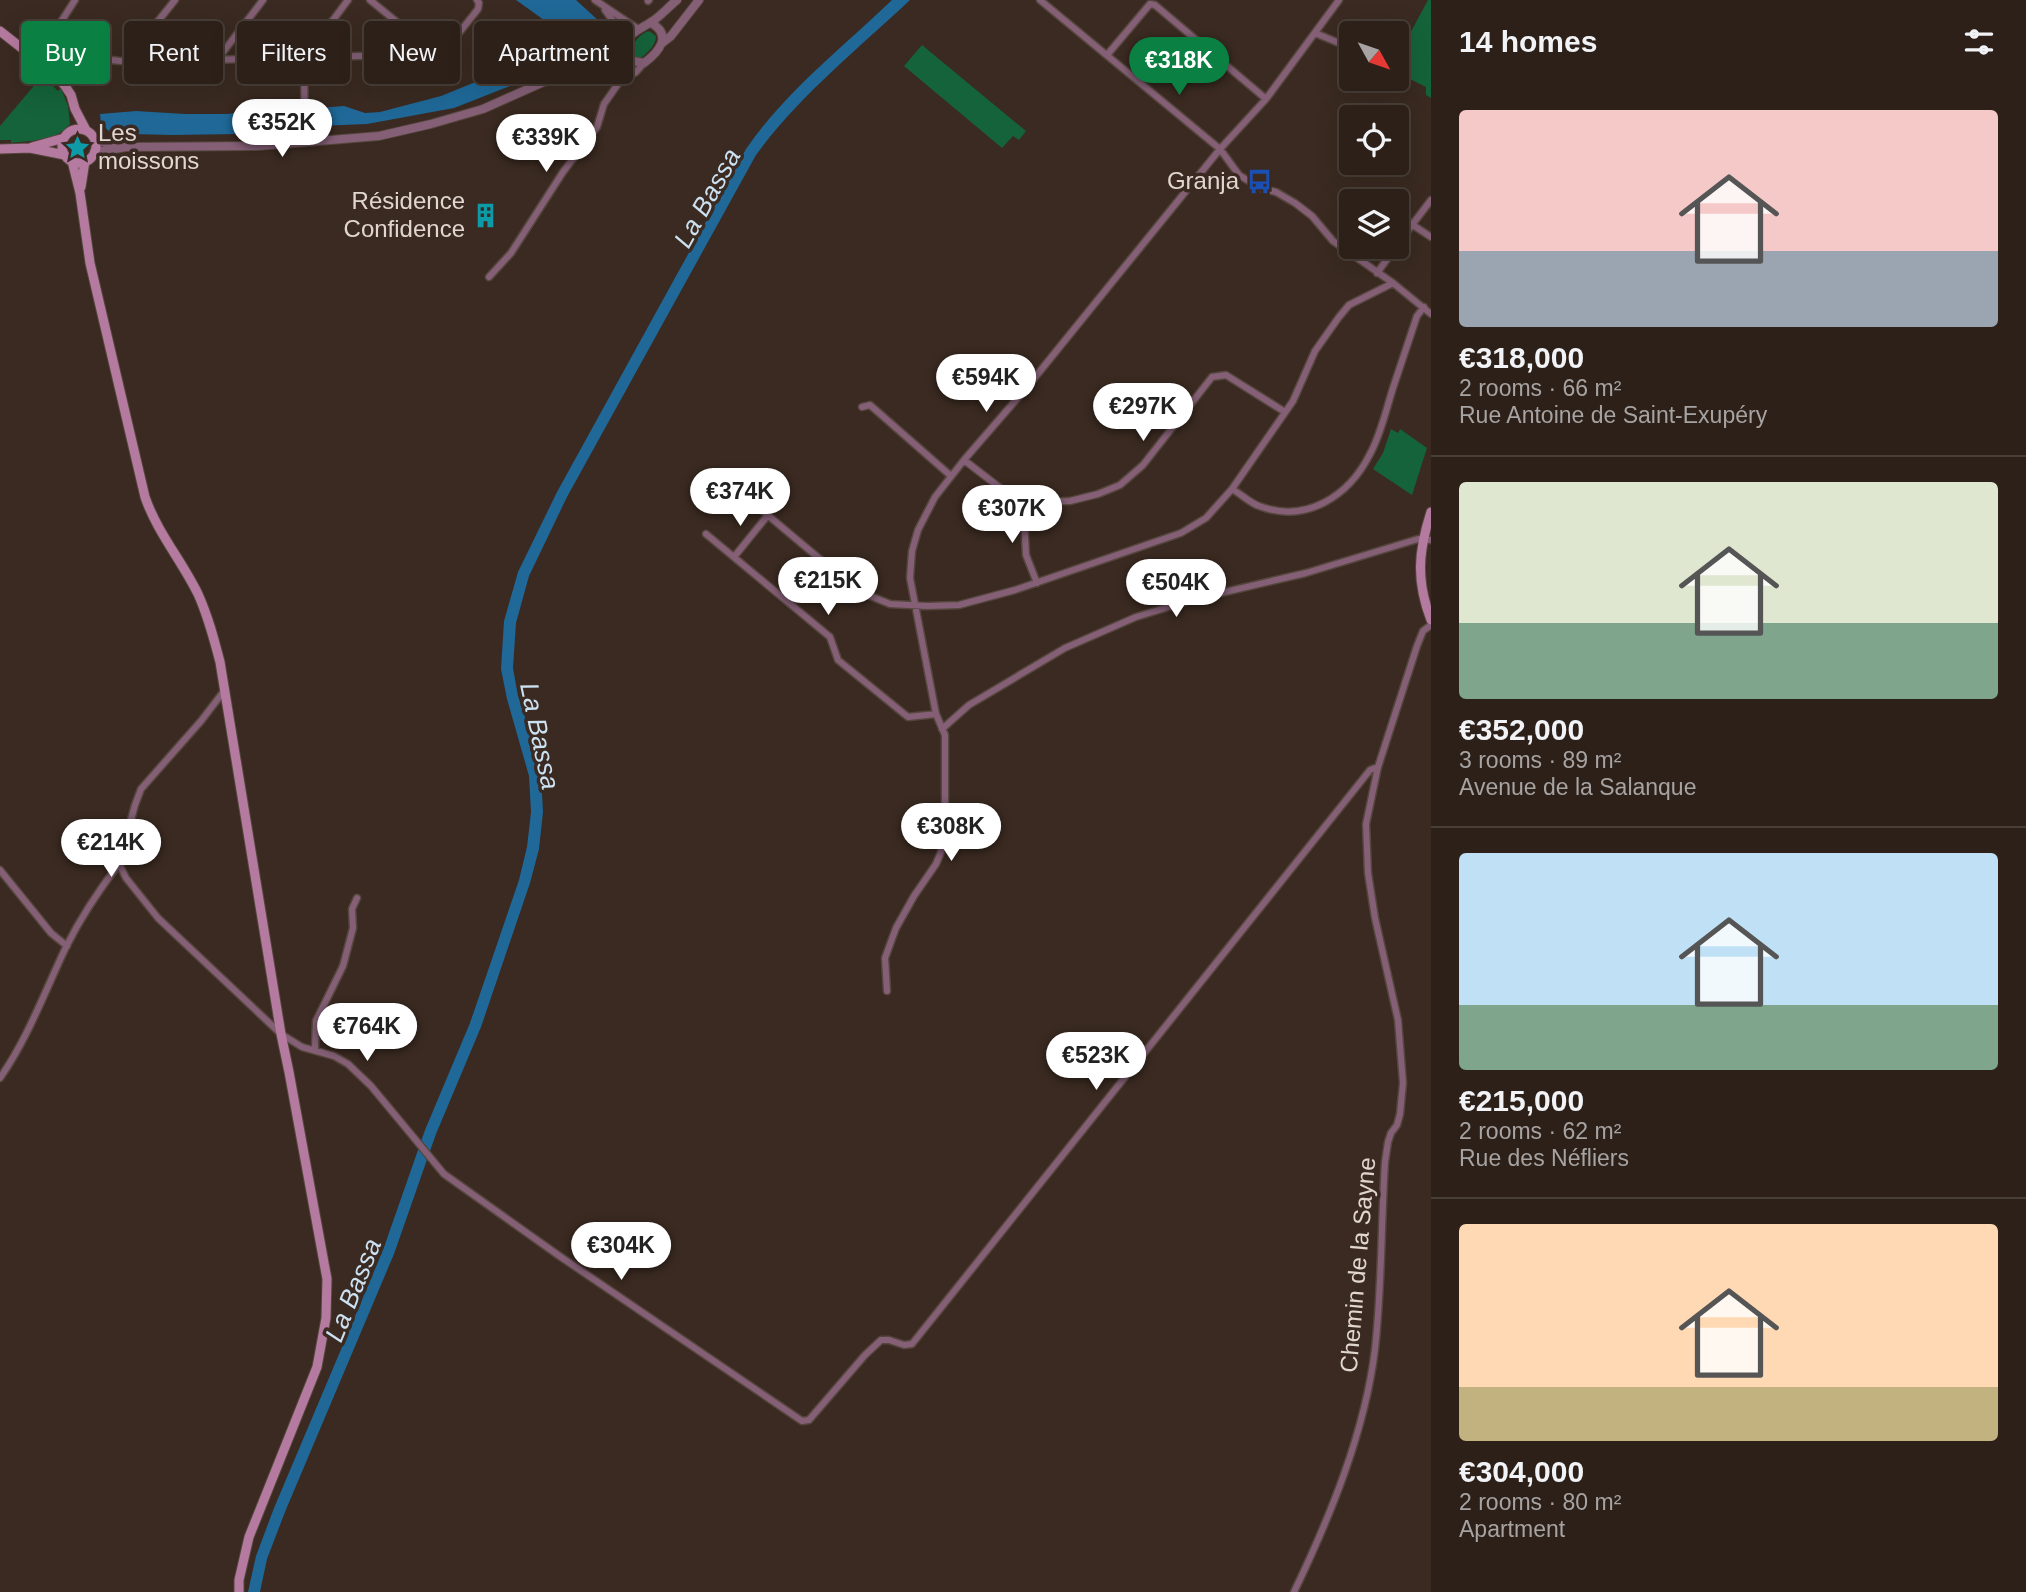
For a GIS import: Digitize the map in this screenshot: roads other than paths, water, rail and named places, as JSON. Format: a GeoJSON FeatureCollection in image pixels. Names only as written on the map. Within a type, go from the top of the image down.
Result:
{"type":"FeatureCollection","features":[{"type":"Feature","properties":{"kind":"main road"},"geometry":{"type":"LineString","coordinates":[[0,31],[55,75],[71,95],[86,131],[95,140],[94,152],[85,161],[80,193]]}},
{"type":"Feature","properties":{"kind":"main road"},"geometry":{"type":"LineString","coordinates":[[75,109],[75,130]]}},
{"type":"Feature","properties":{"kind":"main road"},"geometry":{"type":"LineString","coordinates":[[0,149],[30,148],[64,138],[75,130],[86,131]]}},
{"type":"Feature","properties":{"kind":"main road"},"geometry":{"type":"LineString","coordinates":[[64,138],[62,146],[80,193],[90,263],[145,497],[152,517],[198,593],[220,662],[281,1034],[327,1279],[326,1318],[317,1367],[249,1536],[239,1580],[239,1592]]}},
{"type":"Feature","properties":{"kind":"main road"},"geometry":{"type":"LineString","coordinates":[[30,148],[85,161]]}},
{"type":"Feature","properties":{"kind":"main road"},"geometry":{"type":"LineString","coordinates":[[1431,512],[1428,540],[1420,565],[1420,584],[1431,622]]}},
{"type":"Feature","properties":{"kind":"street"},"geometry":{"type":"LineString","coordinates":[[75,0],[59,25],[111,60],[124,61]]}},
{"type":"Feature","properties":{"kind":"street"},"geometry":{"type":"LineString","coordinates":[[158,21],[175,0]]}},
{"type":"Feature","properties":{"kind":"street"},"geometry":{"type":"LineString","coordinates":[[223,51],[263,0]]}},
{"type":"Feature","properties":{"kind":"street"},"geometry":{"type":"LineString","coordinates":[[332,21],[348,0]]}},
{"type":"Feature","properties":{"kind":"street"},"geometry":{"type":"LineString","coordinates":[[370,0],[396,21]]}},
{"type":"Feature","properties":{"kind":"street"},"geometry":{"type":"LineString","coordinates":[[460,32],[478,9],[477,0]]}},
{"type":"Feature","properties":{"kind":"street"},"geometry":{"type":"LineString","coordinates":[[595,0],[638,29]]}},
{"type":"Feature","properties":{"kind":"street"},"geometry":{"type":"LineString","coordinates":[[633,35],[677,0]]}},
{"type":"Feature","properties":{"kind":"street"},"geometry":{"type":"LineString","coordinates":[[1041,0],[1220,149],[1239,175],[1260,188],[1276,192],[1295,203],[1312,216],[1333,242],[1393,283],[1431,314]]}},
{"type":"Feature","properties":{"kind":"street"},"geometry":{"type":"LineString","coordinates":[[887,992],[885,958],[896,928],[941,852],[944,808],[945,735],[936,714],[910,578],[912,551],[918,530],[935,497],[951,476],[1028,386],[1220,149],[1266,99],[1339,0]]}},
{"type":"Feature","properties":{"kind":"street"},"geometry":{"type":"LineString","coordinates":[[633,74],[671,36],[695,2]]}},
{"type":"Feature","properties":{"kind":"street"},"geometry":{"type":"LineString","coordinates":[[1107,55],[1150,4],[1155,5],[1266,99]]}},
{"type":"Feature","properties":{"kind":"street"},"geometry":{"type":"LineString","coordinates":[[602,5],[613,21]]}},
{"type":"Feature","properties":{"kind":"street"},"geometry":{"type":"LineString","coordinates":[[651,23],[661,31],[662,43]]}},
{"type":"Feature","properties":{"kind":"street"},"geometry":{"type":"LineString","coordinates":[[1315,33],[1339,43]]}},
{"type":"Feature","properties":{"kind":"street"},"geometry":{"type":"LineString","coordinates":[[633,60],[644,63]]}},
{"type":"Feature","properties":{"kind":"street"},"geometry":{"type":"LineString","coordinates":[[304,84],[305,143]]}},
{"type":"Feature","properties":{"kind":"street"},"geometry":{"type":"LineString","coordinates":[[94,152],[127,147],[258,146],[379,136],[474,112],[541,84]]}},
{"type":"Feature","properties":{"kind":"street"},"geometry":{"type":"LineString","coordinates":[[489,277],[511,253],[563,172],[597,127],[604,104],[618,84]]}},
{"type":"Feature","properties":{"kind":"street"},"geometry":{"type":"LineString","coordinates":[[95,140],[127,147]]}},
{"type":"Feature","properties":{"kind":"street"},"geometry":{"type":"LineString","coordinates":[[1409,229],[1431,200]]}},
{"type":"Feature","properties":{"kind":"street"},"geometry":{"type":"LineString","coordinates":[[1409,220],[1431,237]]}},
{"type":"Feature","properties":{"kind":"street"},"geometry":{"type":"LineString","coordinates":[[1377,273],[1387,259]]}},
{"type":"Feature","properties":{"kind":"street"},"geometry":{"type":"LineString","coordinates":[[740,492],[858,591],[890,604],[959,605],[1037,583],[1194,527],[1212,513],[1232,489],[1285,412],[1302,384],[1315,351],[1349,304],[1393,283]]}},
{"type":"Feature","properties":{"kind":"street"},"geometry":{"type":"LineString","coordinates":[[1232,489],[1258,506],[1288,513],[1314,509],[1346,487],[1361,470],[1377,439],[1417,316],[1423,307]]}},
{"type":"Feature","properties":{"kind":"street"},"geometry":{"type":"LineString","coordinates":[[964,460],[1015,497],[1037,502],[1070,501],[1120,485],[1143,465],[1212,377],[1226,375],[1285,412]]}},
{"type":"Feature","properties":{"kind":"street"},"geometry":{"type":"LineString","coordinates":[[862,407],[870,405],[951,476]]}},
{"type":"Feature","properties":{"kind":"street"},"geometry":{"type":"LineString","coordinates":[[1023,499],[1026,555],[1037,583]]}},
{"type":"Feature","properties":{"kind":"street"},"geometry":{"type":"LineString","coordinates":[[734,557],[768,515]]}},
{"type":"Feature","properties":{"kind":"street"},"geometry":{"type":"LineString","coordinates":[[706,534],[830,637],[838,660],[908,717],[936,714]]}},
{"type":"Feature","properties":{"kind":"street"},"geometry":{"type":"LineString","coordinates":[[942,729],[968,705],[1065,648],[1136,617],[1191,600],[1306,573],[1418,539],[1428,540]]}},
{"type":"Feature","properties":{"kind":"street","name":"Chemin de la Sayne"},"geometry":{"type":"LineString","coordinates":[[1294,1592],[1332,1507],[1363,1411],[1374,1351],[1385,1162],[1388,1142],[1397,1125],[1402,1083],[1398,1020],[1368,873],[1366,824],[1378,767],[1417,646],[1423,631],[1431,622]]}},
{"type":"Feature","properties":{"kind":"street"},"geometry":{"type":"LineString","coordinates":[[0,1078],[15,1056],[67,946],[97,893],[119,864],[141,789],[224,691]]}},
{"type":"Feature","properties":{"kind":"street"},"geometry":{"type":"LineString","coordinates":[[119,864],[126,878],[158,918],[281,1034],[302,1047],[334,1056],[348,1064],[371,1086],[443,1174],[547,1248],[803,1421],[809,1420],[881,1340],[904,1345],[912,1343],[1364,777],[1370,770],[1378,767]]}},
{"type":"Feature","properties":{"kind":"street"},"geometry":{"type":"LineString","coordinates":[[0,870],[51,933],[67,946]]}},
{"type":"Feature","properties":{"kind":"street"},"geometry":{"type":"LineString","coordinates":[[315,1050],[316,1021],[343,966],[353,928],[352,909],[357,898]]}},
{"type":"Feature","properties":{"kind":"water"},"geometry":{"type":"Polygon","coordinates":[[[516,0],[576,0],[599,21],[545,21],[516,0]]]}},
{"type":"Feature","properties":{"kind":"water"},"geometry":{"type":"Polygon","coordinates":[[[892,0],[910,0],[810,93],[756,155],[567,497],[529,576],[516,623],[513,668],[518,696],[541,774],[543,812],[539,849],[530,883],[481,1027],[436,1134],[394,1254],[285,1512],[267,1559],[260,1592],[248,1592],[256,1556],[274,1508],[383,1250],[425,1130],[470,1023],[519,880],[527,847],[531,812],[529,776],[501,669],[504,621],[518,572],[557,492],[746,149],[797,89],[892,0]]]}},
{"type":"Feature","properties":{"kind":"water"},"geometry":{"type":"Polygon","coordinates":[[[474,83],[515,84],[454,108],[367,124],[319,126],[318,108],[344,106],[365,113],[380,112],[441,96],[474,83]]]}},
{"type":"Feature","properties":{"kind":"water"},"geometry":{"type":"Polygon","coordinates":[[[274,107],[299,107],[299,133],[172,135],[110,132],[101,124],[100,114],[136,111],[228,114],[274,107]]]}},
{"type":"Feature","properties":{"kind":"place","name":"Les moissons"},"geometry":{"type":"Point","coordinates":[78,147]}},
{"type":"Feature","properties":{"kind":"place","name":"Granja"},"geometry":{"type":"Point","coordinates":[1259,181]}},
{"type":"Feature","properties":{"kind":"place","name":"Résidence Confidence"},"geometry":{"type":"Point","coordinates":[485,215]}},
{"type":"Feature","properties":{"kind":"water label","name":"La Bassa"},"geometry":{"type":"Point","coordinates":[707,198]}},
{"type":"Feature","properties":{"kind":"water label","name":"La Bassa"},"geometry":{"type":"Point","coordinates":[540,736]}},
{"type":"Feature","properties":{"kind":"water label","name":"La Bassa"},"geometry":{"type":"Point","coordinates":[353,1290]}}]}
